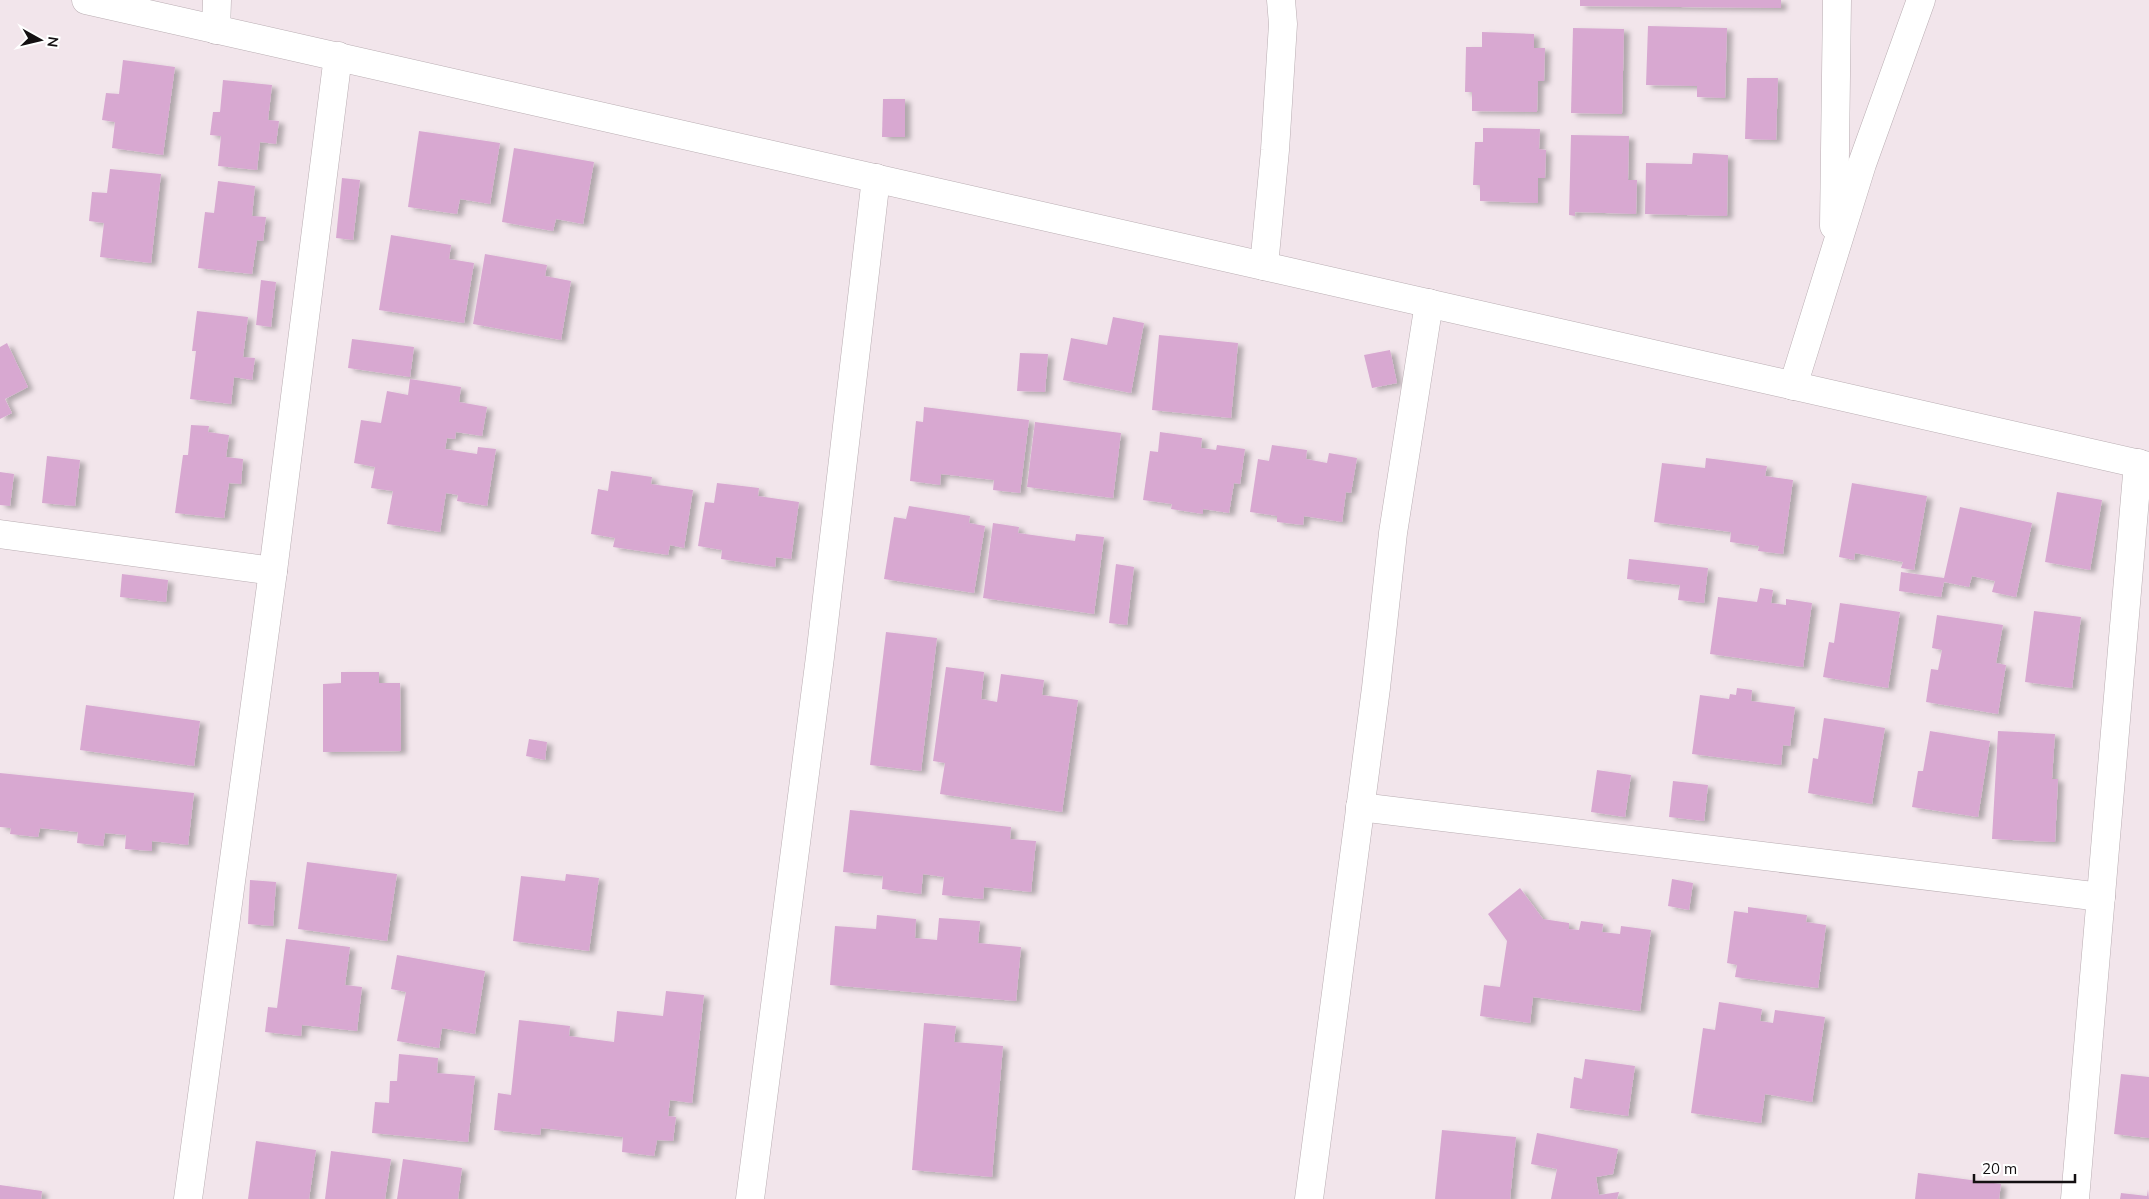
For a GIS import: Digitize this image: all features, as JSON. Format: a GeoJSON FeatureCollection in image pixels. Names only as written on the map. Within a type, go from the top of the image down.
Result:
{"type":"FeatureCollection","features":[{"type":"Feature","properties":{"kind":"street"},"geometry":{"type":"LineString","coordinates":[[86,0],[2143,464],[2101,897],[2075,1199]]}},
{"type":"Feature","properties":{"kind":"street"},"geometry":{"type":"LineString","coordinates":[[216,30],[217,0]]}},
{"type":"Feature","properties":{"kind":"street"},"geometry":{"type":"LineString","coordinates":[[1264,266],[1275,150],[1283,24],[1282,0]]}},
{"type":"Feature","properties":{"kind":"street"},"geometry":{"type":"LineString","coordinates":[[1833,259],[1837,0]]}},
{"type":"Feature","properties":{"kind":"street"},"geometry":{"type":"LineString","coordinates":[[1793,386],[1862,164],[1921,0]]}},
{"type":"Feature","properties":{"kind":"street"},"geometry":{"type":"LineString","coordinates":[[188,1199],[273,571],[338,56]]}},
{"type":"Feature","properties":{"kind":"street"},"geometry":{"type":"LineString","coordinates":[[750,1199],[820,657],[876,178]]}},
{"type":"Feature","properties":{"kind":"street"},"geometry":{"type":"LineString","coordinates":[[1309,1199],[1376,688],[1393,533],[1429,303]]}},
{"type":"Feature","properties":{"kind":"street"},"geometry":{"type":"LineString","coordinates":[[0,534],[273,571]]}},
{"type":"Feature","properties":{"kind":"street"},"geometry":{"type":"LineString","coordinates":[[1360,807],[2101,897]]}},
{"type":"Feature","properties":{"kind":"building"},"geometry":{"type":"Polygon","coordinates":[[[1580,0],[1781,0],[1781,8],[1580,6],[1580,0]]]}},
{"type":"Feature","properties":{"kind":"building"},"geometry":{"type":"Polygon","coordinates":[[[1648,26],[1727,28],[1725,98],[1697,97],[1697,86],[1646,85],[1648,26]]]}},
{"type":"Feature","properties":{"kind":"building"},"geometry":{"type":"Polygon","coordinates":[[[1573,28],[1624,29],[1622,114],[1571,113],[1573,28]]]}},
{"type":"Feature","properties":{"kind":"building"},"geometry":{"type":"Polygon","coordinates":[[[1482,32],[1534,34],[1534,48],[1545,48],[1544,81],[1538,81],[1537,112],[1472,111],[1472,92],[1465,92],[1466,47],[1482,47],[1482,32]]]}},
{"type":"Feature","properties":{"kind":"building"},"geometry":{"type":"Polygon","coordinates":[[[123,60],[175,67],[163,155],[112,148],[115,122],[102,120],[106,93],[119,94],[123,60]]]}},
{"type":"Feature","properties":{"kind":"building"},"geometry":{"type":"Polygon","coordinates":[[[1747,78],[1778,78],[1776,140],[1745,139],[1747,78]]]}},
{"type":"Feature","properties":{"kind":"building"},"geometry":{"type":"Polygon","coordinates":[[[223,80],[272,85],[268,120],[279,121],[276,144],[260,142],[257,170],[218,166],[221,136],[210,135],[213,112],[220,112],[223,80]]]}},
{"type":"Feature","properties":{"kind":"building"},"geometry":{"type":"Polygon","coordinates":[[[883,99],[905,99],[905,137],[882,137],[883,99]]]}},
{"type":"Feature","properties":{"kind":"building"},"geometry":{"type":"Polygon","coordinates":[[[1483,128],[1540,129],[1539,149],[1546,150],[1545,178],[1538,178],[1538,203],[1480,201],[1480,185],[1473,185],[1475,142],[1483,142],[1483,128]]]}},
{"type":"Feature","properties":{"kind":"building"},"geometry":{"type":"Polygon","coordinates":[[[419,131],[500,143],[490,204],[460,199],[457,214],[408,207],[419,131]]]}},
{"type":"Feature","properties":{"kind":"building"},"geometry":{"type":"Polygon","coordinates":[[[1571,135],[1629,136],[1628,180],[1637,180],[1636,214],[1575,212],[1575,216],[1569,215],[1571,135]]]}},
{"type":"Feature","properties":{"kind":"building"},"geometry":{"type":"Polygon","coordinates":[[[514,148],[594,162],[583,224],[556,219],[553,231],[502,222],[514,148]]]}},
{"type":"Feature","properties":{"kind":"building"},"geometry":{"type":"Polygon","coordinates":[[[1693,153],[1728,155],[1727,216],[1645,214],[1646,163],[1692,164],[1693,153]]]}},
{"type":"Feature","properties":{"kind":"building"},"geometry":{"type":"Polygon","coordinates":[[[110,169],[161,174],[151,263],[100,257],[104,223],[89,221],[92,192],[107,193],[110,169]]]}},
{"type":"Feature","properties":{"kind":"building"},"geometry":{"type":"Polygon","coordinates":[[[342,178],[360,180],[353,240],[336,238],[342,178]]]}},
{"type":"Feature","properties":{"kind":"building"},"geometry":{"type":"Polygon","coordinates":[[[218,181],[255,186],[252,216],[266,217],[263,241],[257,240],[252,274],[198,268],[205,212],[214,213],[218,181]]]}},
{"type":"Feature","properties":{"kind":"building"},"geometry":{"type":"Polygon","coordinates":[[[391,235],[451,245],[449,259],[474,263],[464,323],[379,310],[391,235]]]}},
{"type":"Feature","properties":{"kind":"building"},"geometry":{"type":"Polygon","coordinates":[[[485,254],[547,265],[545,276],[571,281],[561,340],[473,324],[485,254]]]}},
{"type":"Feature","properties":{"kind":"building"},"geometry":{"type":"Polygon","coordinates":[[[261,280],[276,282],[271,327],[256,325],[261,280]]]}},
{"type":"Feature","properties":{"kind":"building"},"geometry":{"type":"Polygon","coordinates":[[[197,311],[248,317],[243,357],[255,358],[252,380],[234,377],[231,404],[190,399],[196,351],[192,351],[197,311]]]}},
{"type":"Feature","properties":{"kind":"building"},"geometry":{"type":"Polygon","coordinates":[[[1113,317],[1144,323],[1131,393],[1063,380],[1071,338],[1107,345],[1113,317]]]}},
{"type":"Feature","properties":{"kind":"building"},"geometry":{"type":"Polygon","coordinates":[[[1159,335],[1238,343],[1231,418],[1152,410],[1159,335]]]}},
{"type":"Feature","properties":{"kind":"building"},"geometry":{"type":"Polygon","coordinates":[[[352,339],[414,347],[410,377],[348,368],[352,339]]]}},
{"type":"Feature","properties":{"kind":"building"},"geometry":{"type":"Polygon","coordinates":[[[7,343],[28,387],[5,399],[12,413],[0,419],[0,347],[7,343]]]}},
{"type":"Feature","properties":{"kind":"building"},"geometry":{"type":"Polygon","coordinates":[[[1390,350],[1397,383],[1372,388],[1364,355],[1390,350]]]}},
{"type":"Feature","properties":{"kind":"building"},"geometry":{"type":"Polygon","coordinates":[[[1020,353],[1048,354],[1045,392],[1017,391],[1020,353]]]}},
{"type":"Feature","properties":{"kind":"building"},"geometry":{"type":"Polygon","coordinates":[[[410,379],[461,387],[459,402],[487,407],[482,436],[456,432],[455,439],[447,438],[445,449],[477,454],[478,447],[496,449],[487,506],[457,501],[458,495],[446,493],[440,532],[387,524],[393,491],[371,488],[375,467],[354,463],[361,420],[381,423],[387,391],[408,395],[410,379]]]}},
{"type":"Feature","properties":{"kind":"building"},"geometry":{"type":"Polygon","coordinates":[[[924,407],[1029,420],[1020,493],[993,490],[994,480],[941,474],[940,485],[910,481],[916,421],[923,422],[924,407]]]}},
{"type":"Feature","properties":{"kind":"building"},"geometry":{"type":"Polygon","coordinates":[[[1035,422],[1121,433],[1113,498],[1027,487],[1035,422]]]}},
{"type":"Feature","properties":{"kind":"building"},"geometry":{"type":"Polygon","coordinates":[[[191,425],[209,426],[208,432],[229,435],[226,457],[243,459],[241,484],[229,483],[224,518],[175,513],[183,455],[188,455],[191,425]]]}},
{"type":"Feature","properties":{"kind":"building"},"geometry":{"type":"Polygon","coordinates":[[[1160,432],[1202,438],[1201,448],[1216,450],[1217,445],[1245,449],[1240,484],[1234,483],[1229,513],[1203,509],[1203,514],[1171,509],[1172,504],[1143,500],[1150,451],[1158,452],[1160,432]]]}},
{"type":"Feature","properties":{"kind":"building"},"geometry":{"type":"Polygon","coordinates":[[[1272,445],[1307,450],[1306,459],[1327,463],[1329,453],[1357,458],[1351,493],[1346,492],[1342,522],[1304,516],[1303,525],[1277,522],[1277,516],[1250,512],[1258,459],[1269,461],[1272,445]]]}},
{"type":"Feature","properties":{"kind":"building"},"geometry":{"type":"Polygon","coordinates":[[[47,456],[80,460],[75,506],[42,503],[47,456]]]}},
{"type":"Feature","properties":{"kind":"building"},"geometry":{"type":"Polygon","coordinates":[[[1706,458],[1767,466],[1765,476],[1793,480],[1783,554],[1758,551],[1759,546],[1730,542],[1731,532],[1654,522],[1662,463],[1705,468],[1706,458]]]}},
{"type":"Feature","properties":{"kind":"building"},"geometry":{"type":"Polygon","coordinates":[[[611,471],[652,477],[651,484],[693,490],[684,548],[670,545],[668,555],[613,547],[615,538],[591,534],[598,489],[608,491],[611,471]]]}},
{"type":"Feature","properties":{"kind":"building"},"geometry":{"type":"Polygon","coordinates":[[[0,472],[14,474],[10,506],[0,505],[0,472]]]}},
{"type":"Feature","properties":{"kind":"building"},"geometry":{"type":"Polygon","coordinates":[[[717,483],[759,488],[758,496],[799,502],[791,559],[776,557],[775,567],[721,559],[722,550],[698,546],[705,502],[714,503],[717,483]]]}},
{"type":"Feature","properties":{"kind":"building"},"geometry":{"type":"Polygon","coordinates":[[[1852,483],[1927,496],[1914,570],[1901,568],[1903,562],[1855,553],[1854,560],[1839,557],[1852,483]]]}},
{"type":"Feature","properties":{"kind":"building"},"geometry":{"type":"Polygon","coordinates":[[[2057,492],[2102,500],[2090,570],[2045,562],[2057,492]]]}},
{"type":"Feature","properties":{"kind":"building"},"geometry":{"type":"Polygon","coordinates":[[[909,506],[970,516],[969,523],[985,526],[974,593],[884,579],[894,517],[906,519],[909,506]]]}},
{"type":"Feature","properties":{"kind":"building"},"geometry":{"type":"Polygon","coordinates":[[[1960,507],[2032,523],[2016,597],[1992,592],[1995,581],[1972,576],[1969,587],[1944,582],[1941,597],[1899,591],[1901,572],[1944,578],[1960,507]]]}},
{"type":"Feature","properties":{"kind":"building"},"geometry":{"type":"Polygon","coordinates":[[[993,523],[1019,527],[1018,533],[1075,541],[1076,534],[1104,537],[1094,614],[983,598],[993,523]]]}},
{"type":"Feature","properties":{"kind":"building"},"geometry":{"type":"Polygon","coordinates":[[[1629,559],[1708,568],[1704,603],[1678,600],[1680,585],[1627,579],[1629,559]]]}},
{"type":"Feature","properties":{"kind":"building"},"geometry":{"type":"Polygon","coordinates":[[[1116,564],[1134,567],[1127,625],[1109,623],[1116,564]]]}},
{"type":"Feature","properties":{"kind":"building"},"geometry":{"type":"Polygon","coordinates":[[[122,574],[168,580],[166,602],[120,597],[122,574]]]}},
{"type":"Feature","properties":{"kind":"building"},"geometry":{"type":"Polygon","coordinates":[[[1760,588],[1773,590],[1771,603],[1786,605],[1786,599],[1812,603],[1803,667],[1710,654],[1718,597],[1757,602],[1760,588]]]}},
{"type":"Feature","properties":{"kind":"building"},"geometry":{"type":"Polygon","coordinates":[[[1840,603],[1900,612],[1888,688],[1823,677],[1829,642],[1834,643],[1840,603]]]}},
{"type":"Feature","properties":{"kind":"building"},"geometry":{"type":"Polygon","coordinates":[[[2034,611],[2081,617],[2072,688],[2025,682],[2034,611]]]}},
{"type":"Feature","properties":{"kind":"building"},"geometry":{"type":"Polygon","coordinates":[[[1937,615],[2003,625],[1996,663],[2006,665],[1998,714],[1926,702],[1931,669],[1938,670],[1942,650],[1932,648],[1937,615]]]}},
{"type":"Feature","properties":{"kind":"building"},"geometry":{"type":"Polygon","coordinates":[[[886,632],[937,638],[921,771],[870,765],[886,632]]]}},
{"type":"Feature","properties":{"kind":"building"},"geometry":{"type":"Polygon","coordinates":[[[946,667],[984,672],[981,699],[997,702],[1001,674],[1044,680],[1042,695],[1078,700],[1062,812],[940,794],[945,763],[933,761],[946,667]]]}},
{"type":"Feature","properties":{"kind":"building"},"geometry":{"type":"Polygon","coordinates":[[[341,672],[379,672],[379,683],[400,683],[401,751],[323,752],[323,684],[341,683],[341,672]]]}},
{"type":"Feature","properties":{"kind":"building"},"geometry":{"type":"Polygon","coordinates":[[[1737,688],[1752,690],[1751,701],[1795,707],[1790,746],[1783,745],[1781,765],[1692,754],[1700,695],[1729,699],[1730,694],[1736,695],[1737,688]]]}},
{"type":"Feature","properties":{"kind":"building"},"geometry":{"type":"Polygon","coordinates":[[[86,705],[200,721],[194,766],[80,750],[86,705]]]}},
{"type":"Feature","properties":{"kind":"building"},"geometry":{"type":"Polygon","coordinates":[[[1824,718],[1885,728],[1872,804],[1808,793],[1813,758],[1818,759],[1824,718]]]}},
{"type":"Feature","properties":{"kind":"building"},"geometry":{"type":"Polygon","coordinates":[[[1930,731],[1990,741],[1978,817],[1912,807],[1918,771],[1923,771],[1930,731]]]}},
{"type":"Feature","properties":{"kind":"building"},"geometry":{"type":"Polygon","coordinates":[[[1998,731],[2055,734],[2052,779],[2058,779],[2055,842],[1992,839],[1998,731]]]}},
{"type":"Feature","properties":{"kind":"building"},"geometry":{"type":"Polygon","coordinates":[[[529,739],[547,742],[545,760],[526,756],[529,739]]]}},
{"type":"Feature","properties":{"kind":"building"},"geometry":{"type":"Polygon","coordinates":[[[1597,770],[1631,775],[1625,817],[1591,812],[1597,770]]]}},
{"type":"Feature","properties":{"kind":"building"},"geometry":{"type":"Polygon","coordinates":[[[0,773],[194,793],[188,845],[152,841],[152,851],[125,849],[126,835],[105,833],[103,846],[77,843],[78,832],[40,828],[38,837],[10,834],[11,828],[0,827],[0,773]]]}},
{"type":"Feature","properties":{"kind":"building"},"geometry":{"type":"Polygon","coordinates":[[[1673,781],[1708,785],[1704,821],[1669,817],[1673,781]]]}},
{"type":"Feature","properties":{"kind":"building"},"geometry":{"type":"Polygon","coordinates":[[[850,810],[1011,827],[1010,839],[1036,841],[1031,892],[984,887],[983,899],[942,895],[944,877],[923,874],[921,894],[882,889],[883,876],[843,872],[850,810]]]}},
{"type":"Feature","properties":{"kind":"building"},"geometry":{"type":"Polygon","coordinates":[[[307,862],[397,874],[387,941],[298,929],[307,862]]]}},
{"type":"Feature","properties":{"kind":"building"},"geometry":{"type":"Polygon","coordinates":[[[566,874],[599,878],[589,951],[513,941],[521,876],[565,881],[566,874]]]}},
{"type":"Feature","properties":{"kind":"building"},"geometry":{"type":"Polygon","coordinates":[[[1672,879],[1693,883],[1689,910],[1668,906],[1672,879]]]}},
{"type":"Feature","properties":{"kind":"building"},"geometry":{"type":"Polygon","coordinates":[[[250,880],[276,882],[273,926],[248,924],[250,880]]]}},
{"type":"Feature","properties":{"kind":"building"},"geometry":{"type":"Polygon","coordinates":[[[1520,888],[1543,919],[1569,923],[1569,929],[1579,930],[1581,921],[1603,924],[1602,932],[1620,934],[1621,926],[1651,930],[1640,1011],[1533,997],[1530,1023],[1480,1016],[1484,985],[1500,987],[1507,941],[1488,914],[1520,888]]]}},
{"type":"Feature","properties":{"kind":"building"},"geometry":{"type":"Polygon","coordinates":[[[1748,907],[1807,915],[1806,922],[1826,925],[1818,988],[1735,977],[1737,965],[1727,963],[1734,911],[1748,913],[1748,907]]]}},
{"type":"Feature","properties":{"kind":"building"},"geometry":{"type":"Polygon","coordinates":[[[877,915],[916,919],[915,938],[937,940],[939,918],[980,921],[978,943],[1021,947],[1016,1001],[830,985],[835,926],[876,929],[877,915]]]}},
{"type":"Feature","properties":{"kind":"building"},"geometry":{"type":"Polygon","coordinates":[[[286,939],[350,947],[345,985],[362,987],[357,1031],[302,1025],[301,1036],[265,1032],[268,1007],[277,1008],[286,939]]]}},
{"type":"Feature","properties":{"kind":"building"},"geometry":{"type":"Polygon","coordinates":[[[397,955],[485,971],[475,1034],[442,1028],[439,1048],[397,1041],[406,992],[391,989],[397,955]]]}},
{"type":"Feature","properties":{"kind":"building"},"geometry":{"type":"Polygon","coordinates":[[[666,991],[704,995],[692,1103],[670,1100],[668,1116],[676,1117],[673,1141],[657,1140],[654,1156],[622,1152],[623,1137],[541,1128],[540,1135],[494,1130],[498,1093],[511,1095],[519,1020],[570,1026],[569,1036],[614,1042],[617,1011],[663,1016],[666,991]]]}},
{"type":"Feature","properties":{"kind":"building"},"geometry":{"type":"Polygon","coordinates":[[[1719,1002],[1762,1009],[1760,1021],[1773,1023],[1775,1010],[1825,1017],[1812,1102],[1765,1094],[1761,1123],[1691,1113],[1703,1028],[1715,1030],[1719,1002]]]}},
{"type":"Feature","properties":{"kind":"building"},"geometry":{"type":"Polygon","coordinates":[[[924,1023],[956,1026],[954,1042],[1003,1046],[992,1177],[912,1170],[924,1023]]]}},
{"type":"Feature","properties":{"kind":"building"},"geometry":{"type":"Polygon","coordinates":[[[399,1054],[438,1058],[437,1073],[475,1076],[468,1142],[372,1133],[375,1102],[389,1103],[390,1081],[397,1081],[399,1054]]]}},
{"type":"Feature","properties":{"kind":"building"},"geometry":{"type":"Polygon","coordinates":[[[1585,1059],[1635,1066],[1628,1116],[1570,1108],[1574,1077],[1582,1079],[1585,1059]]]}},
{"type":"Feature","properties":{"kind":"building"},"geometry":{"type":"Polygon","coordinates":[[[2121,1074],[2149,1077],[2149,1138],[2114,1134],[2121,1074]]]}},
{"type":"Feature","properties":{"kind":"building"},"geometry":{"type":"Polygon","coordinates":[[[1442,1130],[1516,1137],[1510,1199],[1435,1199],[1442,1130]]]}},
{"type":"Feature","properties":{"kind":"building"},"geometry":{"type":"Polygon","coordinates":[[[1537,1133],[1618,1149],[1613,1174],[1596,1177],[1599,1195],[1619,1192],[1617,1199],[1551,1199],[1557,1169],[1531,1164],[1537,1133]]]}},
{"type":"Feature","properties":{"kind":"building"},"geometry":{"type":"Polygon","coordinates":[[[256,1141],[316,1150],[309,1199],[248,1199],[256,1141]]]}},
{"type":"Feature","properties":{"kind":"building"},"geometry":{"type":"Polygon","coordinates":[[[331,1151],[391,1159],[385,1199],[325,1199],[331,1151]]]}},
{"type":"Feature","properties":{"kind":"building"},"geometry":{"type":"Polygon","coordinates":[[[403,1159],[462,1168],[458,1199],[397,1199],[403,1159]]]}},
{"type":"Feature","properties":{"kind":"building"},"geometry":{"type":"Polygon","coordinates":[[[1918,1173],[2001,1184],[1999,1199],[1915,1199],[1918,1173]]]}},
{"type":"Feature","properties":{"kind":"building"},"geometry":{"type":"Polygon","coordinates":[[[0,1185],[42,1191],[41,1199],[0,1199],[0,1185]]]}},
{"type":"Feature","properties":{"kind":"building"},"geometry":{"type":"Polygon","coordinates":[[[2148,1189],[2149,1199],[2120,1199],[2121,1193],[2147,1196],[2148,1189]]]}}]}
